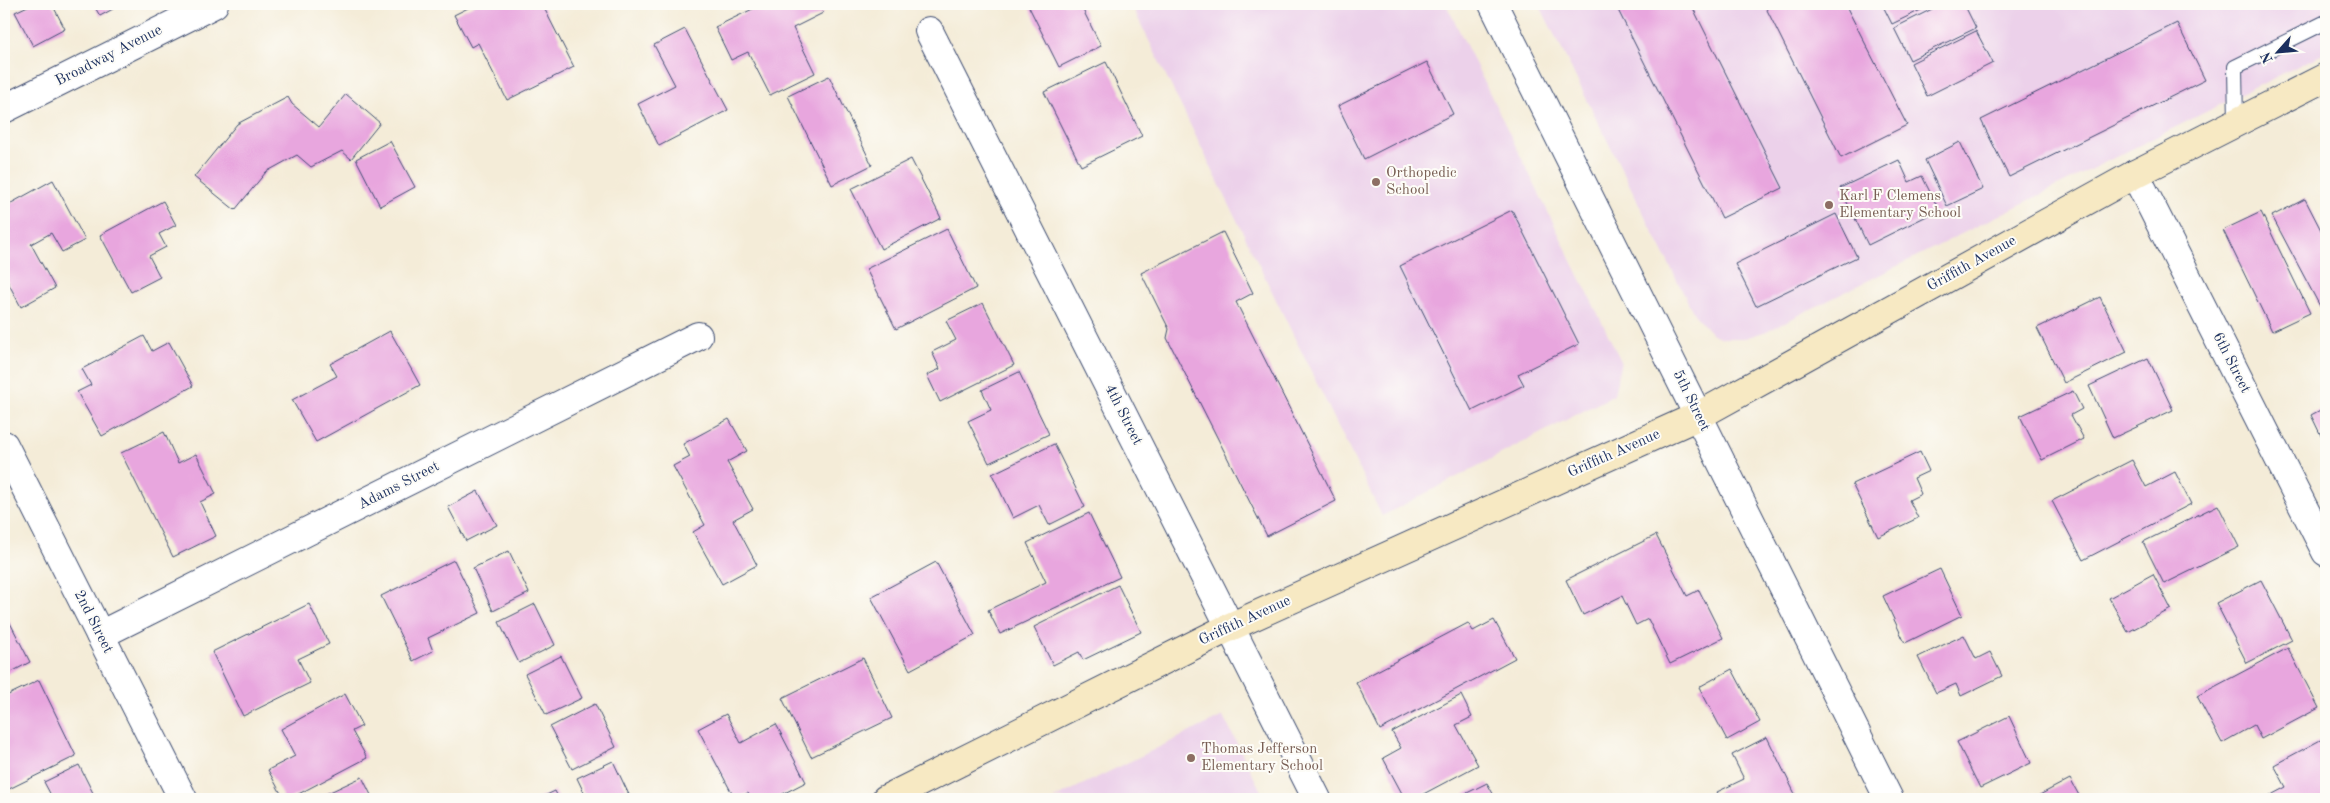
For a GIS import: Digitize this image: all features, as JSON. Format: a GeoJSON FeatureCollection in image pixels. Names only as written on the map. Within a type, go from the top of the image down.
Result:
{"type":"FeatureCollection","features":[{"type":"Feature","properties":{"kind":"main road","name":"Griffith Avenue"},"geometry":{"type":"LineString","coordinates":[[886,799],[1230,627],[1698,416],[2135,174],[2326,77]]}},
{"type":"Feature","properties":{"kind":"street","name":"Broadway Avenue"},"geometry":{"type":"LineString","coordinates":[[4,109],[214,4]]}},
{"type":"Feature","properties":{"kind":"street","name":"5th Street"},"geometry":{"type":"LineString","coordinates":[[1493,4],[1889,799]]}},
{"type":"Feature","properties":{"kind":"street","name":"4th Street"},"geometry":{"type":"LineString","coordinates":[[929,31],[1317,799]]}},
{"type":"Feature","properties":{"kind":"street","name":"6th Street"},"geometry":{"type":"LineString","coordinates":[[2135,174],[2326,552]]}},
{"type":"Feature","properties":{"kind":"street","name":"Adams Street"},"geometry":{"type":"LineString","coordinates":[[100,635],[698,336]]}},
{"type":"Feature","properties":{"kind":"street","name":"2nd Street"},"geometry":{"type":"LineString","coordinates":[[4,445],[183,799]]}},
{"type":"Feature","properties":{"kind":"lane"},"geometry":{"type":"LineString","coordinates":[[2236,123],[2235,67],[2326,22]]}},
{"type":"Feature","properties":{"kind":"shaded area","name":"Orthopedic School"},"geometry":{"type":"Polygon","coordinates":[[[1131,4],[1446,4],[1621,361],[1614,395],[1382,516],[1131,4]]]}},
{"type":"Feature","properties":{"kind":"shaded area","name":"Karl F Clemens Elementary School"},"geometry":{"type":"Polygon","coordinates":[[[1539,4],[2326,4],[2326,52],[1767,331],[1745,338],[1723,338],[1712,334],[1694,314],[1539,4]]]}},
{"type":"Feature","properties":{"kind":"shaded area","name":"Thomas Jefferson Elementary School"},"geometry":{"type":"Polygon","coordinates":[[[1223,716],[1265,799],[1053,799],[1223,716]]]}},
{"type":"Feature","properties":{"kind":"building"},"geometry":{"type":"Polygon","coordinates":[[[32,4],[52,4],[65,29],[33,46],[15,12],[32,4]]]}},
{"type":"Feature","properties":{"kind":"building"},"geometry":{"type":"Polygon","coordinates":[[[93,4],[122,4],[100,16],[93,4]]]}},
{"type":"Feature","properties":{"kind":"building"},"geometry":{"type":"Polygon","coordinates":[[[476,4],[542,4],[574,67],[507,100],[478,43],[471,47],[454,15],[476,4]]]}},
{"type":"Feature","properties":{"kind":"building"},"geometry":{"type":"Polygon","coordinates":[[[763,4],[819,4],[823,13],[793,28],[815,73],[770,95],[748,52],[731,60],[715,27],[763,4]]]}},
{"type":"Feature","properties":{"kind":"building"},"geometry":{"type":"Polygon","coordinates":[[[1036,4],[1080,4],[1101,46],[1059,67],[1029,7],[1036,4]]]}},
{"type":"Feature","properties":{"kind":"building"},"geometry":{"type":"Polygon","coordinates":[[[1615,4],[1691,4],[1783,188],[1722,218],[1615,4]]]}},
{"type":"Feature","properties":{"kind":"building"},"geometry":{"type":"Polygon","coordinates":[[[1764,4],[1845,4],[1907,125],[1841,158],[1764,4]]]}},
{"type":"Feature","properties":{"kind":"building"},"geometry":{"type":"Polygon","coordinates":[[[1882,4],[1933,4],[1892,24],[1882,4]]]}},
{"type":"Feature","properties":{"kind":"building"},"geometry":{"type":"Polygon","coordinates":[[[1942,4],[1964,4],[1976,28],[1910,60],[1894,28],[1942,4]]]}},
{"type":"Feature","properties":{"kind":"building"},"geometry":{"type":"Polygon","coordinates":[[[2177,23],[2205,80],[2009,177],[1981,120],[2177,23]]]}},
{"type":"Feature","properties":{"kind":"building"},"geometry":{"type":"Polygon","coordinates":[[[685,29],[728,110],[659,146],[638,104],[675,85],[654,45],[685,29]]]}},
{"type":"Feature","properties":{"kind":"building"},"geometry":{"type":"Polygon","coordinates":[[[1976,31],[1993,63],[1927,96],[1911,63],[1976,31]]]}},
{"type":"Feature","properties":{"kind":"building"},"geometry":{"type":"Polygon","coordinates":[[[1106,62],[1142,136],[1081,166],[1044,92],[1106,62]]]}},
{"type":"Feature","properties":{"kind":"building"},"geometry":{"type":"Polygon","coordinates":[[[1427,62],[1453,114],[1364,159],[1338,106],[1427,62]]]}},
{"type":"Feature","properties":{"kind":"building"},"geometry":{"type":"Polygon","coordinates":[[[829,76],[872,165],[832,185],[788,96],[829,76]]]}},
{"type":"Feature","properties":{"kind":"building"},"geometry":{"type":"Polygon","coordinates":[[[346,94],[380,123],[351,159],[342,151],[311,167],[297,155],[266,172],[235,210],[194,177],[237,124],[288,97],[292,104],[319,127],[346,94]]]}},
{"type":"Feature","properties":{"kind":"building"},"geometry":{"type":"Polygon","coordinates":[[[390,141],[415,187],[380,206],[356,159],[390,141]]]}},
{"type":"Feature","properties":{"kind":"building"},"geometry":{"type":"Polygon","coordinates":[[[1960,142],[1983,189],[1947,206],[1925,160],[1960,142]]]}},
{"type":"Feature","properties":{"kind":"building"},"geometry":{"type":"Polygon","coordinates":[[[911,159],[941,218],[881,249],[851,189],[911,159]]]}},
{"type":"Feature","properties":{"kind":"building"},"geometry":{"type":"Polygon","coordinates":[[[1899,160],[1909,182],[1922,176],[1939,210],[1868,245],[1840,188],[1899,160]]]}},
{"type":"Feature","properties":{"kind":"building"},"geometry":{"type":"Polygon","coordinates":[[[53,180],[85,240],[62,252],[51,233],[31,244],[55,288],[21,307],[4,275],[4,207],[53,180]]]}},
{"type":"Feature","properties":{"kind":"building"},"geometry":{"type":"Polygon","coordinates":[[[2305,199],[2322,232],[2326,229],[2326,310],[2323,312],[2272,216],[2305,199]]]}},
{"type":"Feature","properties":{"kind":"building"},"geometry":{"type":"Polygon","coordinates":[[[163,201],[176,225],[159,234],[166,247],[149,256],[160,277],[131,292],[100,235],[163,201]]]}},
{"type":"Feature","properties":{"kind":"building"},"geometry":{"type":"Polygon","coordinates":[[[1512,210],[1579,344],[1518,374],[1524,385],[1472,411],[1400,266],[1512,210]]]}},
{"type":"Feature","properties":{"kind":"building"},"geometry":{"type":"Polygon","coordinates":[[[2261,212],[2310,313],[2272,331],[2223,230],[2261,212]]]}},
{"type":"Feature","properties":{"kind":"building"},"geometry":{"type":"Polygon","coordinates":[[[1836,214],[1857,257],[1756,306],[1735,264],[1836,214]]]}},
{"type":"Feature","properties":{"kind":"building"},"geometry":{"type":"Polygon","coordinates":[[[947,229],[976,288],[896,329],[866,269],[947,229]]]}},
{"type":"Feature","properties":{"kind":"building"},"geometry":{"type":"Polygon","coordinates":[[[1223,232],[1253,293],[1236,302],[1336,501],[1267,536],[1167,338],[1169,329],[1141,273],[1223,232]]]}},
{"type":"Feature","properties":{"kind":"building"},"geometry":{"type":"Polygon","coordinates":[[[2100,297],[2127,352],[2064,383],[2037,328],[2100,297]]]}},
{"type":"Feature","properties":{"kind":"building"},"geometry":{"type":"Polygon","coordinates":[[[983,303],[1014,365],[940,402],[927,375],[940,369],[932,352],[956,340],[946,321],[983,303]]]}},
{"type":"Feature","properties":{"kind":"building"},"geometry":{"type":"Polygon","coordinates":[[[390,331],[420,385],[316,442],[292,400],[337,376],[330,364],[390,331]]]}},
{"type":"Feature","properties":{"kind":"building"},"geometry":{"type":"Polygon","coordinates":[[[144,336],[152,351],[169,342],[193,386],[102,436],[77,392],[91,385],[82,369],[144,336]]]}},
{"type":"Feature","properties":{"kind":"building"},"geometry":{"type":"Polygon","coordinates":[[[2148,358],[2173,410],[2113,438],[2089,386],[2148,358]]]}},
{"type":"Feature","properties":{"kind":"building"},"geometry":{"type":"Polygon","coordinates":[[[1019,372],[1049,434],[989,463],[968,421],[991,410],[982,390],[1019,372]]]}},
{"type":"Feature","properties":{"kind":"building"},"geometry":{"type":"Polygon","coordinates":[[[2073,391],[2082,409],[2071,415],[2084,439],[2042,460],[2020,416],[2073,391]]]}},
{"type":"Feature","properties":{"kind":"building"},"geometry":{"type":"Polygon","coordinates":[[[2326,407],[2326,446],[2311,415],[2326,407]]]}},
{"type":"Feature","properties":{"kind":"building"},"geometry":{"type":"Polygon","coordinates":[[[729,419],[747,451],[727,462],[753,509],[733,520],[757,565],[722,584],[693,532],[705,525],[673,466],[690,457],[683,444],[729,419]]]}},
{"type":"Feature","properties":{"kind":"building"},"geometry":{"type":"Polygon","coordinates":[[[164,432],[178,463],[196,454],[216,494],[200,502],[216,536],[173,557],[121,453],[164,432]]]}},
{"type":"Feature","properties":{"kind":"building"},"geometry":{"type":"Polygon","coordinates":[[[1054,444],[1085,507],[1049,525],[1039,505],[1013,518],[992,474],[1054,444]]]}},
{"type":"Feature","properties":{"kind":"building"},"geometry":{"type":"Polygon","coordinates":[[[1920,452],[1929,471],[1914,478],[1921,494],[1909,500],[1918,518],[1878,537],[1852,484],[1920,452]]]}},
{"type":"Feature","properties":{"kind":"building"},"geometry":{"type":"Polygon","coordinates":[[[2132,460],[2146,487],[2175,472],[2191,504],[2083,560],[2052,501],[2132,460]]]}},
{"type":"Feature","properties":{"kind":"building"},"geometry":{"type":"Polygon","coordinates":[[[478,491],[497,525],[466,541],[448,507],[478,491]]]}},
{"type":"Feature","properties":{"kind":"building"},"geometry":{"type":"Polygon","coordinates":[[[2218,505],[2239,547],[2164,584],[2143,542],[2218,505]]]}},
{"type":"Feature","properties":{"kind":"building"},"geometry":{"type":"Polygon","coordinates":[[[1089,513],[1120,577],[1000,634],[988,610],[1046,582],[1027,543],[1089,513]]]}},
{"type":"Feature","properties":{"kind":"building"},"geometry":{"type":"Polygon","coordinates":[[[1656,535],[1687,596],[1699,590],[1723,638],[1670,664],[1648,619],[1636,625],[1622,596],[1583,615],[1566,580],[1656,535]]]}},
{"type":"Feature","properties":{"kind":"building"},"geometry":{"type":"Polygon","coordinates":[[[509,551],[529,593],[493,611],[473,568],[509,551]]]}},
{"type":"Feature","properties":{"kind":"building"},"geometry":{"type":"Polygon","coordinates":[[[454,560],[480,613],[428,638],[433,651],[413,661],[381,596],[454,560]]]}},
{"type":"Feature","properties":{"kind":"building"},"geometry":{"type":"Polygon","coordinates":[[[936,562],[975,635],[910,670],[871,597],[936,562]]]}},
{"type":"Feature","properties":{"kind":"building"},"geometry":{"type":"Polygon","coordinates":[[[1940,569],[1962,615],[1905,643],[1883,596],[1940,569]]]}},
{"type":"Feature","properties":{"kind":"building"},"geometry":{"type":"Polygon","coordinates":[[[2153,574],[2171,609],[2128,632],[2109,598],[2153,574]]]}},
{"type":"Feature","properties":{"kind":"building"},"geometry":{"type":"Polygon","coordinates":[[[2261,580],[2292,640],[2247,663],[2216,603],[2261,580]]]}},
{"type":"Feature","properties":{"kind":"building"},"geometry":{"type":"Polygon","coordinates":[[[1118,585],[1141,632],[1083,660],[1079,652],[1053,665],[1034,627],[1118,585]]]}},
{"type":"Feature","properties":{"kind":"building"},"geometry":{"type":"Polygon","coordinates":[[[309,604],[329,644],[298,659],[310,683],[243,716],[212,652],[309,604]]]}},
{"type":"Feature","properties":{"kind":"building"},"geometry":{"type":"Polygon","coordinates":[[[535,604],[555,645],[519,663],[499,622],[535,604]]]}},
{"type":"Feature","properties":{"kind":"building"},"geometry":{"type":"Polygon","coordinates":[[[4,611],[30,662],[4,676],[4,611]]]}},
{"type":"Feature","properties":{"kind":"building"},"geometry":{"type":"Polygon","coordinates":[[[1494,620],[1515,658],[1380,730],[1356,682],[1468,623],[1473,631],[1494,620]]]}},
{"type":"Feature","properties":{"kind":"building"},"geometry":{"type":"Polygon","coordinates":[[[1964,635],[1976,659],[1990,652],[2002,676],[1961,696],[1956,684],[1936,693],[1918,657],[1964,635]]]}},
{"type":"Feature","properties":{"kind":"building"},"geometry":{"type":"Polygon","coordinates":[[[2288,648],[2319,708],[2261,739],[2254,725],[2222,743],[2197,696],[2288,648]]]}},
{"type":"Feature","properties":{"kind":"building"},"geometry":{"type":"Polygon","coordinates":[[[561,656],[582,698],[546,715],[525,674],[561,656]]]}},
{"type":"Feature","properties":{"kind":"building"},"geometry":{"type":"Polygon","coordinates":[[[863,658],[892,718],[811,757],[782,698],[863,658]]]}},
{"type":"Feature","properties":{"kind":"building"},"geometry":{"type":"Polygon","coordinates":[[[1732,669],[1760,722],[1727,740],[1699,687],[1732,669]]]}},
{"type":"Feature","properties":{"kind":"building"},"geometry":{"type":"Polygon","coordinates":[[[39,680],[76,756],[5,791],[4,697],[39,680]]]}},
{"type":"Feature","properties":{"kind":"building"},"geometry":{"type":"Polygon","coordinates":[[[345,694],[362,726],[352,731],[367,758],[289,799],[284,799],[268,770],[295,756],[281,729],[345,694]]]}},
{"type":"Feature","properties":{"kind":"building"},"geometry":{"type":"Polygon","coordinates":[[[1461,695],[1472,717],[1456,725],[1478,765],[1414,799],[1405,799],[1383,758],[1401,748],[1392,732],[1461,695]]]}},
{"type":"Feature","properties":{"kind":"building"},"geometry":{"type":"Polygon","coordinates":[[[595,704],[616,747],[572,769],[550,727],[595,704]]]}},
{"type":"Feature","properties":{"kind":"building"},"geometry":{"type":"Polygon","coordinates":[[[726,714],[741,743],[776,724],[806,782],[773,799],[751,799],[748,793],[735,799],[698,729],[726,714]]]}},
{"type":"Feature","properties":{"kind":"building"},"geometry":{"type":"Polygon","coordinates":[[[2009,716],[2031,763],[1980,788],[1957,742],[2009,716]]]}},
{"type":"Feature","properties":{"kind":"building"},"geometry":{"type":"Polygon","coordinates":[[[1767,737],[1795,794],[1785,799],[1721,799],[1717,792],[1744,779],[1732,755],[1767,737]]]}},
{"type":"Feature","properties":{"kind":"building"},"geometry":{"type":"Polygon","coordinates":[[[2326,737],[2326,799],[2270,799],[2269,796],[2286,787],[2274,765],[2326,737]]]}},
{"type":"Feature","properties":{"kind":"building"},"geometry":{"type":"Polygon","coordinates":[[[613,761],[631,799],[587,799],[577,778],[613,761]]]}},
{"type":"Feature","properties":{"kind":"building"},"geometry":{"type":"Polygon","coordinates":[[[79,765],[96,799],[53,799],[44,782],[79,765]]]}},
{"type":"Feature","properties":{"kind":"building"},"geometry":{"type":"Polygon","coordinates":[[[362,777],[373,799],[315,799],[362,777]]]}},
{"type":"Feature","properties":{"kind":"building"},"geometry":{"type":"Polygon","coordinates":[[[2070,779],[2081,799],[2032,799],[2070,779]]]}},
{"type":"Feature","properties":{"kind":"building"},"geometry":{"type":"Polygon","coordinates":[[[1487,783],[1496,799],[1455,799],[1487,783]]]}},
{"type":"Feature","properties":{"kind":"building"},"geometry":{"type":"Polygon","coordinates":[[[555,791],[559,799],[538,799],[555,791]]]}},
{"type":"Feature","properties":{"kind":"place","name":"Orthopedic School"},"geometry":{"type":"Point","coordinates":[1376,182]}},
{"type":"Feature","properties":{"kind":"place","name":"Karl F Clemens Elementary School"},"geometry":{"type":"Point","coordinates":[1829,205]}},
{"type":"Feature","properties":{"kind":"place","name":"Thomas Jefferson Elementary School"},"geometry":{"type":"Point","coordinates":[1191,758]}}]}
